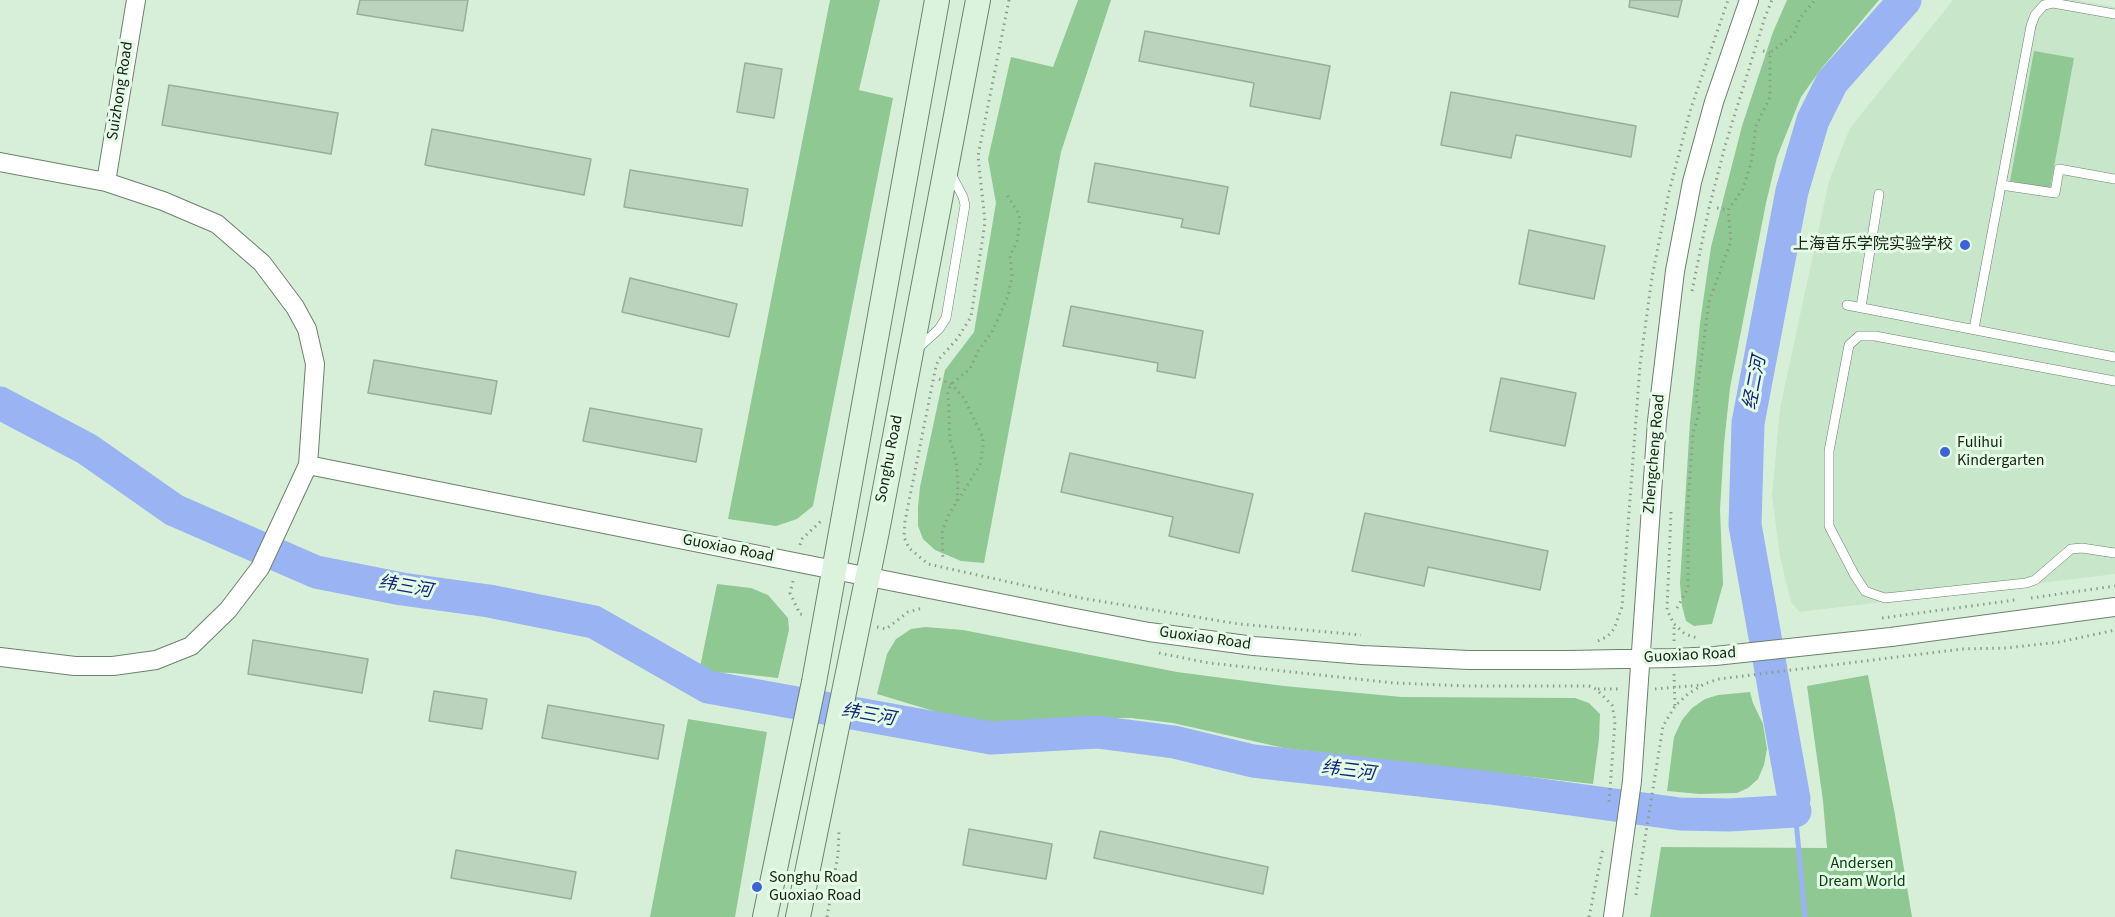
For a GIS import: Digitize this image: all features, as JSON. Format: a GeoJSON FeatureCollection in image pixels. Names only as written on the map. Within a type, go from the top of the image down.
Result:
{"type":"FeatureCollection","features":[{"type":"Feature","properties":{"kind":"main road"},"geometry":{"type":"LineString","coordinates":[[765,917],[814,682],[937,0]]}},
{"type":"Feature","properties":{"kind":"main road","name":"Songhu Road"},"geometry":{"type":"LineString","coordinates":[[798,917],[868,577],[978,0]]}},
{"type":"Feature","properties":{"kind":"street","name":"Suizhong Road"},"geometry":{"type":"LineString","coordinates":[[106,182],[136,0]]}},
{"type":"Feature","properties":{"kind":"street","name":"Zhengcheng Road"},"geometry":{"type":"LineString","coordinates":[[1614,917],[1632,782],[1657,421],[1675,271],[1692,182],[1714,102],[1749,0]]}},
{"type":"Feature","properties":{"kind":"street"},"geometry":{"type":"LineString","coordinates":[[0,162],[106,182],[164,201],[217,224],[262,263],[295,308],[307,329],[315,364],[308,465],[260,568],[228,609],[191,646],[156,660],[113,666],[75,666],[0,657]]}},
{"type":"Feature","properties":{"kind":"street","name":"Guoxiao Road"},"geometry":{"type":"LineString","coordinates":[[308,465],[1149,632],[1254,646],[1362,655],[1469,660],[1715,656],[1890,637],[2115,607]]}},
{"type":"Feature","properties":{"kind":"lane"},"geometry":{"type":"LineString","coordinates":[[1974,329],[2031,26],[2035,15],[2044,5],[2053,3],[2115,14]]}},
{"type":"Feature","properties":{"kind":"lane"},"geometry":{"type":"LineString","coordinates":[[2001,185],[2055,194],[2059,169],[2115,179]]}},
{"type":"Feature","properties":{"kind":"lane"},"geometry":{"type":"LineString","coordinates":[[1862,307],[1879,194]]}},
{"type":"Feature","properties":{"kind":"lane"},"geometry":{"type":"LineString","coordinates":[[1847,305],[2115,357]]}},
{"type":"Feature","properties":{"kind":"lane"},"geometry":{"type":"LineString","coordinates":[[2115,381],[1875,336],[1859,336],[1849,345],[1829,451],[1829,526],[1854,574],[1865,591],[1872,594],[1885,598],[2026,583],[2035,580],[2071,549],[2082,548],[2115,553]]}},
{"type":"Feature","properties":{"kind":"path"},"geometry":{"type":"LineString","coordinates":[[1009,0],[978,156],[986,222],[971,317],[936,366],[905,521],[904,537],[909,548],[919,559],[928,564],[1082,598],[1239,624],[1371,637]]}},
{"type":"Feature","properties":{"kind":"path"},"geometry":{"type":"LineString","coordinates":[[1591,643],[1608,636],[1614,629],[1622,607],[1636,409],[1652,277],[1669,192],[1691,108],[1728,0]]}},
{"type":"Feature","properties":{"kind":"path"},"geometry":{"type":"LineString","coordinates":[[1690,302],[1709,208],[1725,146],[1772,0]]}},
{"type":"Feature","properties":{"kind":"path"},"geometry":{"type":"LineString","coordinates":[[1770,53],[1794,34],[1800,18],[1815,0]]}},
{"type":"Feature","properties":{"kind":"path"},"geometry":{"type":"LineString","coordinates":[[1763,51],[1770,53]]}},
{"type":"Feature","properties":{"kind":"path"},"geometry":{"type":"LineString","coordinates":[[1677,608],[1688,588],[1688,503],[1693,433],[1700,410],[1696,400],[1708,302],[1731,241],[1728,210],[1743,189],[1751,163],[1756,126],[1770,97],[1770,53]]}},
{"type":"Feature","properties":{"kind":"path"},"geometry":{"type":"LineString","coordinates":[[957,501],[957,469],[950,440],[948,393],[951,384],[970,369],[978,351],[992,332],[1008,296],[1012,276],[1010,255],[1017,242],[1020,221],[1019,214],[1007,195]]}},
{"type":"Feature","properties":{"kind":"path"},"geometry":{"type":"LineString","coordinates":[[1717,208],[1728,210]]}},
{"type":"Feature","properties":{"kind":"path"},"geometry":{"type":"LineString","coordinates":[[939,379],[951,384],[964,398],[983,438],[980,465],[948,516],[942,533],[944,560]]}},
{"type":"Feature","properties":{"kind":"path"},"geometry":{"type":"LineString","coordinates":[[1671,508],[1667,609],[1674,624],[1684,634],[1704,638]]}},
{"type":"Feature","properties":{"kind":"path"},"geometry":{"type":"LineString","coordinates":[[1878,619],[2115,586]]}},
{"type":"Feature","properties":{"kind":"path"},"geometry":{"type":"LineString","coordinates":[[1635,899],[1663,726],[1669,714],[1688,694],[1704,684],[1719,679],[1962,649],[2006,648],[2060,642],[2115,630]]}},
{"type":"Feature","properties":{"kind":"path"},"geometry":{"type":"LineString","coordinates":[[1466,686],[1589,686],[1596,689],[1612,705],[1615,721],[1612,779]]}},
{"type":"Feature","properties":{"kind":"path"},"geometry":{"type":"LineString","coordinates":[[1589,917],[1604,842]]}},
{"type":"Feature","properties":{"kind":"shaded area"},"geometry":{"type":"Polygon","coordinates":[[[1953,0],[2076,0],[2115,7],[2115,574],[1799,612],[1791,602],[1780,557],[1772,496],[1780,408],[1829,181],[1850,128],[1953,0]]]}},
{"type":"Feature","properties":{"kind":"green space"},"geometry":{"type":"Polygon","coordinates":[[[830,0],[880,0],[859,90],[893,98],[813,506],[797,519],[776,526],[728,519],[830,0]]]}},
{"type":"Feature","properties":{"kind":"green space"},"geometry":{"type":"Polygon","coordinates":[[[1078,0],[1111,0],[1061,152],[984,563],[961,561],[935,550],[923,539],[918,526],[918,507],[920,487],[945,370],[974,332],[996,203],[988,159],[1011,57],[1053,67],[1078,0]]]}},
{"type":"Feature","properties":{"kind":"green space"},"geometry":{"type":"Polygon","coordinates":[[[1787,0],[1879,0],[1821,69],[1801,97],[1777,157],[1730,388],[1720,509],[1723,584],[1712,624],[1694,626],[1686,621],[1680,583],[1690,422],[1700,323],[1711,247],[1742,126],[1773,32],[1787,0]]]}},
{"type":"Feature","properties":{"kind":"green space"},"geometry":{"type":"Polygon","coordinates":[[[2034,51],[2074,58],[2050,189],[2010,181],[2034,51]]]}},
{"type":"Feature","properties":{"kind":"green space"},"geometry":{"type":"Polygon","coordinates":[[[717,584],[751,588],[768,595],[788,618],[789,630],[778,678],[699,672],[717,584]]]}},
{"type":"Feature","properties":{"kind":"green space"},"geometry":{"type":"Polygon","coordinates":[[[925,627],[963,630],[1177,672],[1284,686],[1402,697],[1575,698],[1589,703],[1600,714],[1593,784],[1284,748],[1173,723],[1131,718],[1083,718],[989,726],[877,694],[887,654],[896,639],[911,629],[925,627]]]}},
{"type":"Feature","properties":{"kind":"green space","name":"Andersen Dream World"},"geometry":{"type":"Polygon","coordinates":[[[1868,675],[1912,917],[1650,917],[1661,847],[1827,848],[1807,686],[1868,675]]]}},
{"type":"Feature","properties":{"kind":"green space"},"geometry":{"type":"Polygon","coordinates":[[[1750,692],[1763,724],[1767,749],[1758,779],[1748,788],[1737,793],[1700,794],[1667,791],[1674,737],[1682,720],[1692,708],[1705,699],[1718,695],[1750,692]]]}},
{"type":"Feature","properties":{"kind":"green space"},"geometry":{"type":"Polygon","coordinates":[[[688,719],[767,732],[735,917],[650,917],[688,719]]]}},
{"type":"Feature","properties":{"kind":"building"},"geometry":{"type":"Polygon","coordinates":[[[360,0],[468,0],[463,31],[357,14],[360,0]]]}},
{"type":"Feature","properties":{"kind":"building"},"geometry":{"type":"Polygon","coordinates":[[[1630,0],[1682,0],[1678,17],[1629,7],[1630,0]]]}},
{"type":"Feature","properties":{"kind":"building"},"geometry":{"type":"Polygon","coordinates":[[[1145,31],[1330,66],[1320,119],[1250,106],[1254,83],[1139,61],[1145,31]]]}},
{"type":"Feature","properties":{"kind":"building"},"geometry":{"type":"Polygon","coordinates":[[[745,63],[782,69],[774,118],[737,112],[745,63]]]}},
{"type":"Feature","properties":{"kind":"building"},"geometry":{"type":"Polygon","coordinates":[[[169,85],[338,113],[331,154],[162,125],[169,85]]]}},
{"type":"Feature","properties":{"kind":"building"},"geometry":{"type":"Polygon","coordinates":[[[1451,92],[1636,126],[1631,157],[1516,135],[1511,158],[1441,145],[1451,92]]]}},
{"type":"Feature","properties":{"kind":"building"},"geometry":{"type":"Polygon","coordinates":[[[432,129],[591,159],[584,195],[425,165],[432,129]]]}},
{"type":"Feature","properties":{"kind":"building"},"geometry":{"type":"Polygon","coordinates":[[[1095,163],[1228,187],[1219,234],[1181,227],[1183,219],[1088,202],[1095,163]]]}},
{"type":"Feature","properties":{"kind":"building"},"geometry":{"type":"Polygon","coordinates":[[[630,170],[748,189],[742,226],[624,207],[630,170]]]}},
{"type":"Feature","properties":{"kind":"building"},"geometry":{"type":"Polygon","coordinates":[[[1529,230],[1605,246],[1594,299],[1519,284],[1529,230]]]}},
{"type":"Feature","properties":{"kind":"building"},"geometry":{"type":"Polygon","coordinates":[[[630,278],[737,304],[729,337],[622,312],[630,278]]]}},
{"type":"Feature","properties":{"kind":"building"},"geometry":{"type":"Polygon","coordinates":[[[1071,306],[1203,331],[1195,378],[1157,371],[1158,363],[1063,346],[1071,306]]]}},
{"type":"Feature","properties":{"kind":"building"},"geometry":{"type":"Polygon","coordinates":[[[374,360],[497,381],[491,414],[368,393],[374,360]]]}},
{"type":"Feature","properties":{"kind":"building"},"geometry":{"type":"Polygon","coordinates":[[[1501,378],[1576,393],[1565,446],[1490,431],[1501,378]]]}},
{"type":"Feature","properties":{"kind":"building"},"geometry":{"type":"Polygon","coordinates":[[[590,408],[702,429],[696,462],[583,441],[590,408]]]}},
{"type":"Feature","properties":{"kind":"building"},"geometry":{"type":"Polygon","coordinates":[[[1070,453],[1253,494],[1239,553],[1169,536],[1173,517],[1061,492],[1070,453]]]}},
{"type":"Feature","properties":{"kind":"building"},"geometry":{"type":"Polygon","coordinates":[[[1365,513],[1548,551],[1540,590],[1428,567],[1424,586],[1352,571],[1365,513]]]}},
{"type":"Feature","properties":{"kind":"building"},"geometry":{"type":"Polygon","coordinates":[[[253,640],[368,659],[362,693],[248,674],[253,640]]]}},
{"type":"Feature","properties":{"kind":"building"},"geometry":{"type":"Polygon","coordinates":[[[434,691],[487,699],[482,729],[429,721],[434,691]]]}},
{"type":"Feature","properties":{"kind":"building"},"geometry":{"type":"Polygon","coordinates":[[[548,705],[664,725],[658,759],[542,738],[548,705]]]}},
{"type":"Feature","properties":{"kind":"building"},"geometry":{"type":"Polygon","coordinates":[[[969,829],[1052,844],[1046,879],[963,865],[969,829]]]}},
{"type":"Feature","properties":{"kind":"building"},"geometry":{"type":"Polygon","coordinates":[[[1100,831],[1268,867],[1263,894],[1094,858],[1100,831]]]}},
{"type":"Feature","properties":{"kind":"building"},"geometry":{"type":"Polygon","coordinates":[[[456,850],[576,872],[571,899],[451,878],[456,850]]]}},
{"type":"Feature","properties":{"kind":"waterway","name":"经二河"},"geometry":{"type":"LineString","coordinates":[[1794,799],[1745,525],[1748,423],[1792,191],[1813,120],[1832,82],[1905,0]]}},
{"type":"Feature","properties":{"kind":"waterway","name":"纬三河"},"geometry":{"type":"LineString","coordinates":[[0,403],[87,449],[174,510],[316,572],[402,589],[489,601],[594,622],[708,687],[991,738],[1097,732],[1174,742],[1253,761],[1490,788],[1680,814],[1729,815],[1795,811]]}},
{"type":"Feature","properties":{"kind":"waterway","name":"纬三河"},"geometry":{"type":"LineString","coordinates":[[1794,799],[1805,917]]}},
{"type":"Feature","properties":{"kind":"place","name":"上海音乐学院实验学校"},"geometry":{"type":"Point","coordinates":[1965,245]}},
{"type":"Feature","properties":{"kind":"place","name":"Fulihui Kindergarten"},"geometry":{"type":"Point","coordinates":[1945,452]}},
{"type":"Feature","properties":{"kind":"place","name":"Songhu Road Guoxiao Road"},"geometry":{"type":"Point","coordinates":[757,887]}}]}
